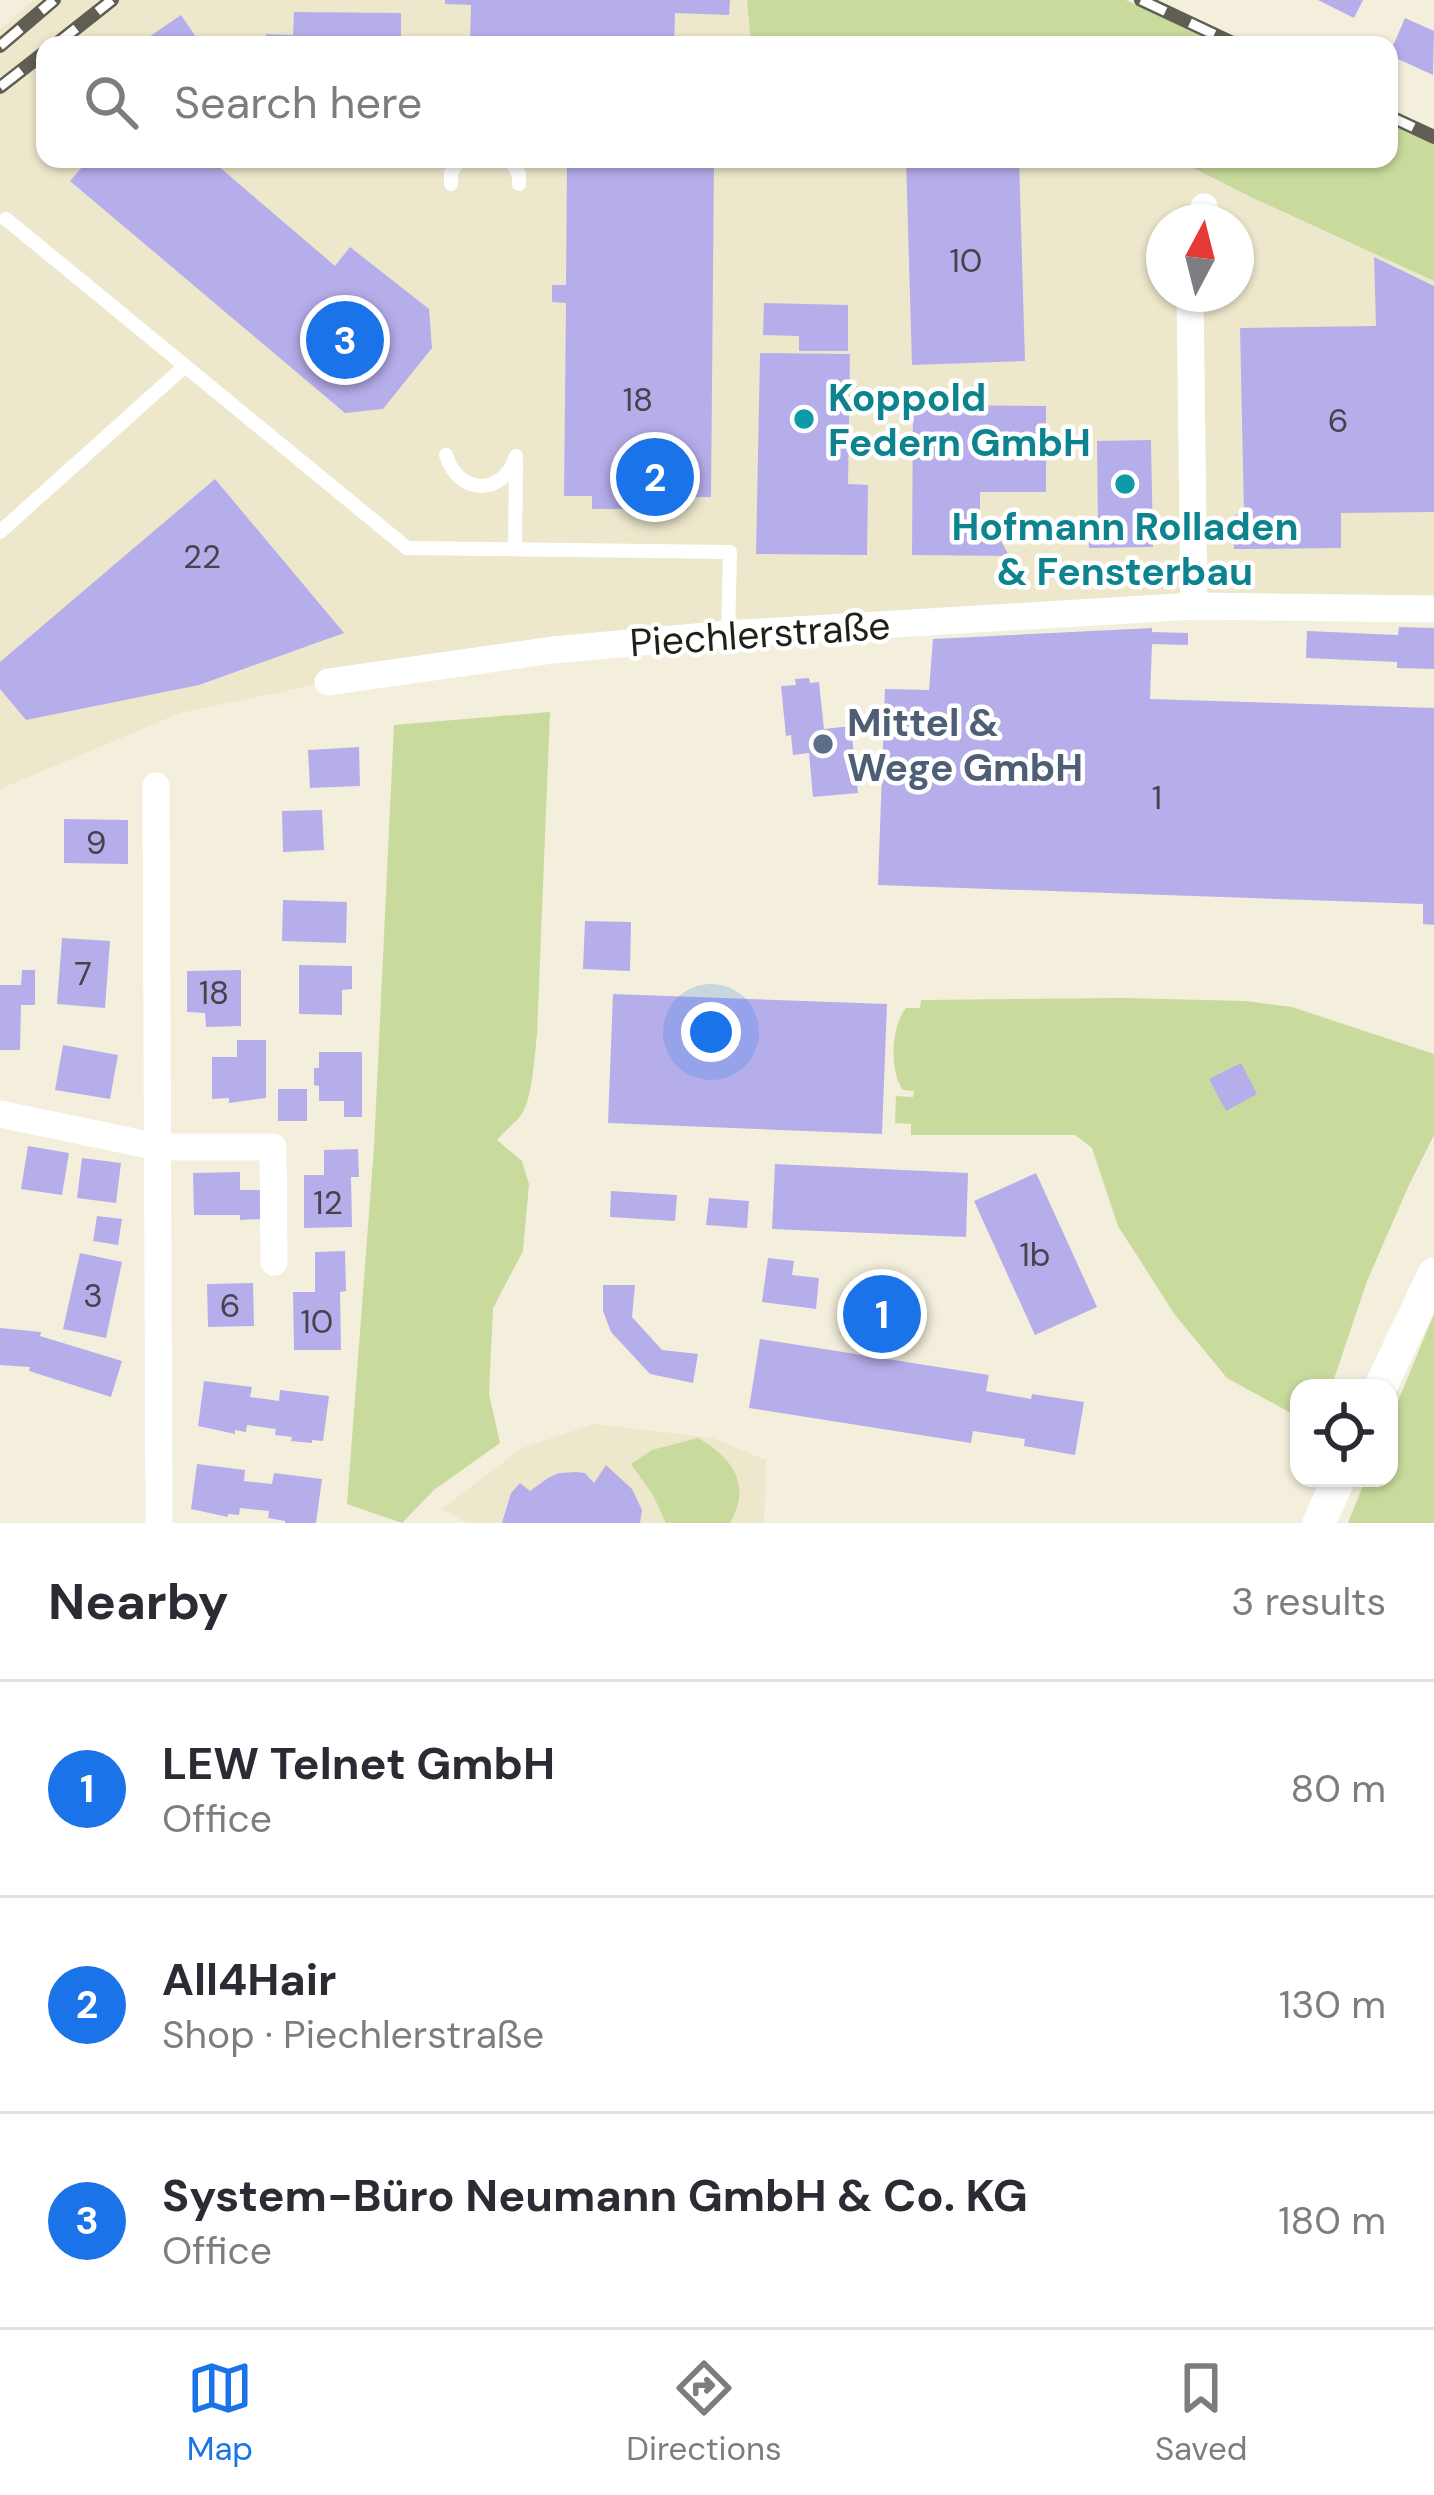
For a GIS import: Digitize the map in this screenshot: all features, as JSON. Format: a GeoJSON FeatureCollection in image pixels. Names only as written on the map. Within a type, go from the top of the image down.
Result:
{"type":"FeatureCollection","features":[{"type":"Feature","properties":{"kind":"street"},"geometry":{"type":"LineString","coordinates":[[1190,312],[1194,606]]}},
{"type":"Feature","properties":{"kind":"street","name":"Piechlerstraße"},"geometry":{"type":"LineString","coordinates":[[328,682],[554,650],[728,634],[1194,606],[1434,609]]}},
{"type":"Feature","properties":{"kind":"street"},"geometry":{"type":"LineString","coordinates":[[156,786],[159,1523]]}},
{"type":"Feature","properties":{"kind":"street"},"geometry":{"type":"LineString","coordinates":[[0,1114],[158,1148],[273,1147],[274,1262]]}},
{"type":"Feature","properties":{"kind":"street"},"geometry":{"type":"LineString","coordinates":[[1384,1379],[1434,1274]]}},
{"type":"Feature","properties":{"kind":"street"},"geometry":{"type":"LineString","coordinates":[[1319,1523],[1335,1487]]}},
{"type":"Feature","properties":{"kind":"lane"},"geometry":{"type":"LineString","coordinates":[[451,184],[454,168]]}},
{"type":"Feature","properties":{"kind":"lane"},"geometry":{"type":"LineString","coordinates":[[516,168],[519,184]]}},
{"type":"Feature","properties":{"kind":"lane"},"geometry":{"type":"LineString","coordinates":[[6,219],[407,548],[730,552],[728,634]]}},
{"type":"Feature","properties":{"kind":"lane"},"geometry":{"type":"LineString","coordinates":[[0,532],[184,365]]}},
{"type":"Feature","properties":{"kind":"lane"},"geometry":{"type":"LineString","coordinates":[[446,455],[455,475],[464,482],[486,486],[506,476],[516,456],[515,548]]}},
{"type":"Feature","properties":{"kind":"shaded area"},"geometry":{"type":"Polygon","coordinates":[[[34,0],[747,0],[750,36],[36,36],[36,168],[1193,168],[1434,281],[1434,609],[1194,606],[328,682],[180,713],[0,789],[0,29],[34,0]]]}},
{"type":"Feature","properties":{"kind":"shaded area"},"geometry":{"type":"Polygon","coordinates":[[[594,1424],[713,1438],[766,1460],[764,1523],[467,1523],[442,1509],[522,1448],[594,1424]]]}},
{"type":"Feature","properties":{"kind":"green space"},"geometry":{"type":"Polygon","coordinates":[[[747,0],[1126,0],[1205,36],[750,36],[747,0]]]}},
{"type":"Feature","properties":{"kind":"green space"},"geometry":{"type":"Polygon","coordinates":[[[1398,125],[1434,142],[1434,281],[1193,168],[1398,168],[1398,125]]]}},
{"type":"Feature","properties":{"kind":"green space"},"geometry":{"type":"Polygon","coordinates":[[[550,712],[534,1067],[523,1112],[497,1140],[522,1161],[529,1184],[523,1251],[493,1308],[489,1394],[500,1443],[434,1490],[402,1523],[347,1504],[374,1147],[394,725],[550,712]]]}},
{"type":"Feature","properties":{"kind":"green space"},"geometry":{"type":"Polygon","coordinates":[[[921,1000],[1245,1001],[1292,1007],[1434,1054],[1434,1135],[1367,1281],[1334,1379],[1290,1379],[1289,1412],[1227,1378],[1175,1315],[1118,1226],[1092,1148],[1075,1135],[911,1135],[911,1124],[895,1123],[896,1096],[913,1097],[914,1091],[903,1090],[898,1082],[894,1060],[897,1026],[906,1008],[920,1008],[921,1000]]]}},
{"type":"Feature","properties":{"kind":"green space"},"geometry":{"type":"Polygon","coordinates":[[[1434,1314],[1434,1523],[1348,1523],[1362,1487],[1398,1487],[1398,1401],[1434,1314]]]}},
{"type":"Feature","properties":{"kind":"green space"},"geometry":{"type":"Polygon","coordinates":[[[698,1438],[721,1454],[735,1474],[739,1485],[736,1509],[730,1523],[666,1523],[631,1464],[652,1450],[698,1438]]]}},
{"type":"Feature","properties":{"kind":"building"},"geometry":{"type":"Polygon","coordinates":[[[445,0],[730,0],[729,15],[675,13],[674,36],[470,36],[471,5],[445,4],[445,0]]]}},
{"type":"Feature","properties":{"kind":"building"},"geometry":{"type":"Polygon","coordinates":[[[1318,0],[1363,0],[1354,18],[1318,0]]]}},
{"type":"Feature","properties":{"kind":"building"},"geometry":{"type":"Polygon","coordinates":[[[294,12],[401,13],[401,36],[266,36],[266,34],[293,35],[294,12]]]}},
{"type":"Feature","properties":{"kind":"building"},"geometry":{"type":"Polygon","coordinates":[[[181,15],[195,36],[150,36],[181,15]]]}},
{"type":"Feature","properties":{"kind":"building"},"geometry":{"type":"Polygon","coordinates":[[[1405,18],[1434,31],[1433,75],[1398,59],[1397,36],[1405,18]]]}},
{"type":"Feature","properties":{"kind":"building"},"geometry":{"type":"Polygon","coordinates":[[[81,168],[221,168],[335,266],[350,247],[429,309],[432,348],[383,409],[345,413],[70,181],[81,168]]]}},
{"type":"Feature","properties":{"kind":"building"},"geometry":{"type":"Polygon","coordinates":[[[567,168],[714,168],[711,497],[687,497],[688,509],[592,509],[592,496],[564,496],[566,303],[552,302],[552,285],[566,285],[567,168]]]}},
{"type":"Feature","properties":{"kind":"building"},"geometry":{"type":"Polygon","coordinates":[[[906,168],[1019,168],[1025,361],[912,365],[906,168]]]}},
{"type":"Feature","properties":{"kind":"building"},"geometry":{"type":"Polygon","coordinates":[[[1374,257],[1434,286],[1434,512],[1341,513],[1341,548],[1234,549],[1234,515],[1244,514],[1240,328],[1376,326],[1374,257]]]}},
{"type":"Feature","properties":{"kind":"building"},"geometry":{"type":"Polygon","coordinates":[[[764,303],[848,305],[848,351],[799,351],[799,336],[763,335],[764,303]]]}},
{"type":"Feature","properties":{"kind":"building","name":"Koppold Federn GmbH"},"geometry":{"type":"Polygon","coordinates":[[[760,353],[850,354],[848,484],[868,485],[867,555],[756,554],[760,353]]]}},
{"type":"Feature","properties":{"kind":"building"},"geometry":{"type":"Polygon","coordinates":[[[913,405],[1046,406],[1046,492],[980,492],[980,531],[996,531],[1009,556],[912,555],[913,405]]]}},
{"type":"Feature","properties":{"kind":"building","name":"Hofmann Rolladen & Fensterbau"},"geometry":{"type":"Polygon","coordinates":[[[1151,440],[1153,547],[1089,548],[1088,527],[1098,527],[1097,441],[1151,440]]]}},
{"type":"Feature","properties":{"kind":"building"},"geometry":{"type":"Polygon","coordinates":[[[215,479],[344,633],[199,685],[26,720],[0,689],[0,662],[215,479]]]}},
{"type":"Feature","properties":{"kind":"building"},"geometry":{"type":"Polygon","coordinates":[[[1399,627],[1434,628],[1434,669],[1397,668],[1397,662],[1306,658],[1307,631],[1398,635],[1399,627]]]}},
{"type":"Feature","properties":{"kind":"building"},"geometry":{"type":"Polygon","coordinates":[[[1152,628],[1152,632],[1188,633],[1188,645],[1152,644],[1150,699],[1434,708],[1434,925],[1423,924],[1423,904],[878,885],[885,689],[929,690],[933,639],[1152,628]]]}},
{"type":"Feature","properties":{"kind":"building","name":"Mittel & Wege GmbH"},"geometry":{"type":"Polygon","coordinates":[[[809,678],[810,683],[819,682],[824,729],[851,726],[858,793],[813,797],[809,753],[793,755],[791,735],[786,736],[781,686],[809,678]]]}},
{"type":"Feature","properties":{"kind":"building"},"geometry":{"type":"Polygon","coordinates":[[[359,747],[360,786],[310,788],[308,750],[359,747]]]}},
{"type":"Feature","properties":{"kind":"building"},"geometry":{"type":"Polygon","coordinates":[[[322,810],[324,850],[283,852],[282,811],[322,810]]]}},
{"type":"Feature","properties":{"kind":"building"},"geometry":{"type":"Polygon","coordinates":[[[64,819],[128,820],[128,864],[64,863],[64,819]]]}},
{"type":"Feature","properties":{"kind":"building"},"geometry":{"type":"Polygon","coordinates":[[[283,900],[347,902],[346,943],[282,941],[283,900]]]}},
{"type":"Feature","properties":{"kind":"building"},"geometry":{"type":"Polygon","coordinates":[[[585,921],[631,922],[630,971],[583,969],[585,921]]]}},
{"type":"Feature","properties":{"kind":"building"},"geometry":{"type":"Polygon","coordinates":[[[62,938],[110,941],[105,1008],[57,1004],[62,938]]]}},
{"type":"Feature","properties":{"kind":"building"},"geometry":{"type":"Polygon","coordinates":[[[299,965],[352,966],[352,989],[342,990],[342,1015],[299,1014],[299,965]]]}},
{"type":"Feature","properties":{"kind":"building"},"geometry":{"type":"Polygon","coordinates":[[[22,970],[35,970],[35,1005],[21,1005],[20,1050],[0,1050],[0,985],[21,985],[22,970]]]}},
{"type":"Feature","properties":{"kind":"building"},"geometry":{"type":"Polygon","coordinates":[[[241,970],[241,1026],[206,1027],[205,1013],[187,1012],[187,971],[241,970]]]}},
{"type":"Feature","properties":{"kind":"building"},"geometry":{"type":"Polygon","coordinates":[[[613,994],[887,1004],[882,1134],[608,1123],[613,994]]]}},
{"type":"Feature","properties":{"kind":"building"},"geometry":{"type":"Polygon","coordinates":[[[237,1040],[266,1040],[266,1098],[229,1103],[229,1098],[212,1099],[212,1057],[237,1057],[237,1040]]]}},
{"type":"Feature","properties":{"kind":"building"},"geometry":{"type":"Polygon","coordinates":[[[63,1045],[118,1055],[110,1099],[55,1090],[63,1045]]]}},
{"type":"Feature","properties":{"kind":"building"},"geometry":{"type":"Polygon","coordinates":[[[319,1052],[362,1052],[362,1117],[344,1117],[344,1101],[319,1101],[314,1068],[319,1068],[319,1052]]]}},
{"type":"Feature","properties":{"kind":"building"},"geometry":{"type":"Polygon","coordinates":[[[1241,1063],[1257,1094],[1226,1111],[1209,1079],[1241,1063]]]}},
{"type":"Feature","properties":{"kind":"building"},"geometry":{"type":"Polygon","coordinates":[[[278,1089],[307,1089],[307,1121],[278,1121],[278,1089]]]}},
{"type":"Feature","properties":{"kind":"building"},"geometry":{"type":"Polygon","coordinates":[[[28,1146],[69,1153],[62,1195],[21,1189],[28,1146]]]}},
{"type":"Feature","properties":{"kind":"building"},"geometry":{"type":"Polygon","coordinates":[[[358,1149],[359,1177],[351,1177],[352,1227],[304,1228],[304,1175],[324,1175],[324,1150],[358,1149]]]}},
{"type":"Feature","properties":{"kind":"building"},"geometry":{"type":"Polygon","coordinates":[[[82,1158],[121,1163],[116,1203],[77,1198],[82,1158]]]}},
{"type":"Feature","properties":{"kind":"building"},"geometry":{"type":"Polygon","coordinates":[[[775,1164],[968,1173],[966,1237],[772,1229],[775,1164]]]}},
{"type":"Feature","properties":{"kind":"building"},"geometry":{"type":"Polygon","coordinates":[[[240,1172],[240,1190],[263,1190],[263,1219],[194,1215],[193,1173],[240,1172]]]}},
{"type":"Feature","properties":{"kind":"building"},"geometry":{"type":"Polygon","coordinates":[[[1036,1173],[1097,1307],[1035,1335],[974,1201],[1036,1173]]]}},
{"type":"Feature","properties":{"kind":"building"},"geometry":{"type":"Polygon","coordinates":[[[611,1191],[677,1195],[675,1221],[610,1217],[611,1191]]]}},
{"type":"Feature","properties":{"kind":"building"},"geometry":{"type":"Polygon","coordinates":[[[709,1198],[749,1201],[747,1228],[706,1225],[709,1198]]]}},
{"type":"Feature","properties":{"kind":"building"},"geometry":{"type":"Polygon","coordinates":[[[97,1216],[122,1219],[118,1245],[93,1241],[97,1216]]]}},
{"type":"Feature","properties":{"kind":"building"},"geometry":{"type":"Polygon","coordinates":[[[345,1251],[341,1350],[294,1350],[293,1292],[315,1292],[315,1252],[345,1251]]]}},
{"type":"Feature","properties":{"kind":"building"},"geometry":{"type":"Polygon","coordinates":[[[80,1253],[122,1262],[106,1338],[63,1329],[80,1253]]]}},
{"type":"Feature","properties":{"kind":"building"},"geometry":{"type":"Polygon","coordinates":[[[768,1258],[794,1261],[792,1275],[819,1278],[816,1309],[762,1302],[768,1258]]]}},
{"type":"Feature","properties":{"kind":"building"},"geometry":{"type":"Polygon","coordinates":[[[253,1283],[254,1326],[208,1327],[207,1284],[253,1283]]]}},
{"type":"Feature","properties":{"kind":"building"},"geometry":{"type":"Polygon","coordinates":[[[603,1285],[635,1285],[632,1317],[662,1350],[698,1354],[693,1383],[650,1374],[611,1332],[603,1311],[603,1285]]]}},
{"type":"Feature","properties":{"kind":"building"},"geometry":{"type":"Polygon","coordinates":[[[0,1328],[41,1332],[40,1336],[122,1361],[111,1397],[29,1371],[30,1367],[0,1365],[0,1328]]]}},
{"type":"Feature","properties":{"kind":"building"},"geometry":{"type":"Polygon","coordinates":[[[760,1339],[989,1375],[986,1391],[1084,1402],[1075,1455],[1024,1446],[1025,1439],[973,1431],[971,1443],[749,1408],[760,1339]]]}},
{"type":"Feature","properties":{"kind":"building"},"geometry":{"type":"Polygon","coordinates":[[[204,1381],[252,1387],[250,1397],[279,1401],[280,1390],[329,1396],[323,1441],[291,1441],[292,1437],[275,1435],[276,1429],[247,1425],[246,1432],[235,1430],[235,1434],[198,1426],[204,1381]]]}},
{"type":"Feature","properties":{"kind":"building"},"geometry":{"type":"Polygon","coordinates":[[[197,1464],[245,1470],[244,1481],[272,1484],[274,1473],[322,1479],[316,1523],[285,1523],[268,1518],[269,1511],[240,1508],[239,1515],[228,1517],[191,1509],[197,1464]]]}},
{"type":"Feature","properties":{"kind":"building"},"geometry":{"type":"Polygon","coordinates":[[[606,1465],[632,1489],[642,1510],[640,1523],[502,1523],[511,1493],[520,1483],[530,1491],[559,1473],[576,1472],[585,1473],[594,1483],[606,1465]]]}},
{"type":"Feature","properties":{"kind":"railway"},"geometry":{"type":"LineString","coordinates":[[0,46],[54,0]]}},
{"type":"Feature","properties":{"kind":"railway"},"geometry":{"type":"LineString","coordinates":[[66,36],[112,0]]}},
{"type":"Feature","properties":{"kind":"railway"},"geometry":{"type":"LineString","coordinates":[[1141,0],[1218,36]]}},
{"type":"Feature","properties":{"kind":"railway"},"geometry":{"type":"LineString","coordinates":[[0,87],[36,59]]}},
{"type":"Feature","properties":{"kind":"railway"},"geometry":{"type":"LineString","coordinates":[[1398,120],[1434,137]]}},
{"type":"Feature","properties":{"kind":"place","name":"System-Büro Neumann GmbH & Co. KG"},"geometry":{"type":"Point","coordinates":[345,340]}},
{"type":"Feature","properties":{"kind":"place","name":"Koppold Federn GmbH"},"geometry":{"type":"Point","coordinates":[804,419]}},
{"type":"Feature","properties":{"kind":"place","name":"All4Hair"},"geometry":{"type":"Point","coordinates":[655,477]}},
{"type":"Feature","properties":{"kind":"place","name":"Hofmann Rolladen & Fensterbau"},"geometry":{"type":"Point","coordinates":[1125,484]}},
{"type":"Feature","properties":{"kind":"place","name":"Mittel & Wege GmbH"},"geometry":{"type":"Point","coordinates":[823,744]}},
{"type":"Feature","properties":{"kind":"place","name":"LEW Telnet GmbH"},"geometry":{"type":"Point","coordinates":[882,1314]}}]}
